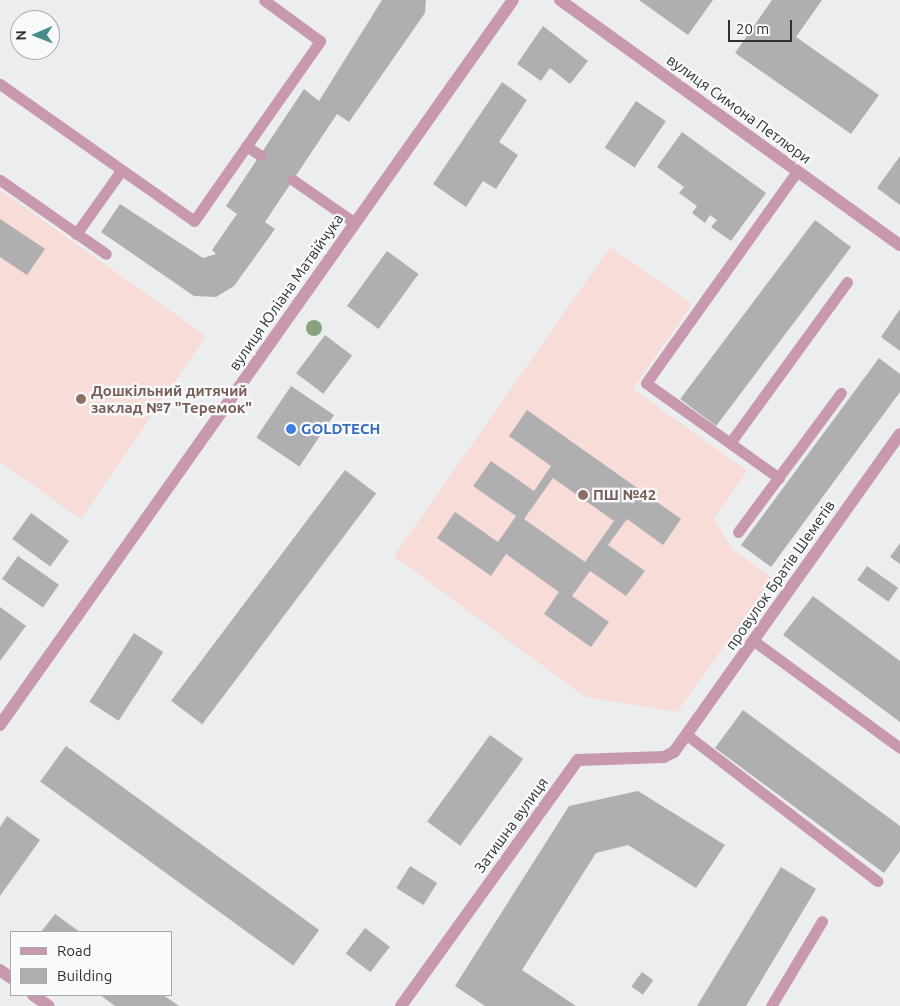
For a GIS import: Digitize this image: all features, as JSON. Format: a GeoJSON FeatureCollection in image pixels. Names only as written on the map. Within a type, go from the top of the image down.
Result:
{"type":"FeatureCollection","features":[{"type":"Feature","properties":{"kind":"street","name":"вулиця Юліана Матвійчука"},"geometry":{"type":"LineString","coordinates":[[0,725],[513,0]]}},
{"type":"Feature","properties":{"kind":"street","name":"вулиця Симона Петлюри"},"geometry":{"type":"LineString","coordinates":[[560,0],[900,245]]}},
{"type":"Feature","properties":{"kind":"street","name":"провулок Братів Шеметів"},"geometry":{"type":"LineString","coordinates":[[687,735],[900,434]]}},
{"type":"Feature","properties":{"kind":"street","name":"Затишна вулиця"},"geometry":{"type":"LineString","coordinates":[[401,1006],[578,760],[664,757],[674,752],[687,735]]}},
{"type":"Feature","properties":{"kind":"street"},"geometry":{"type":"LineString","coordinates":[[35,996],[49,1006]]}},
{"type":"Feature","properties":{"kind":"lane"},"geometry":{"type":"LineString","coordinates":[[0,84],[194,221],[320,42],[264,0]]}},
{"type":"Feature","properties":{"kind":"lane"},"geometry":{"type":"LineString","coordinates":[[246,146],[260,156]]}},
{"type":"Feature","properties":{"kind":"lane"},"geometry":{"type":"LineString","coordinates":[[76,234],[121,171]]}},
{"type":"Feature","properties":{"kind":"lane"},"geometry":{"type":"LineString","coordinates":[[778,478],[646,383],[797,171]]}},
{"type":"Feature","properties":{"kind":"lane"},"geometry":{"type":"LineString","coordinates":[[0,180],[106,254]]}},
{"type":"Feature","properties":{"kind":"lane"},"geometry":{"type":"LineString","coordinates":[[293,180],[355,223]]}},
{"type":"Feature","properties":{"kind":"lane"},"geometry":{"type":"LineString","coordinates":[[730,443],[847,282]]}},
{"type":"Feature","properties":{"kind":"lane"},"geometry":{"type":"LineString","coordinates":[[738,532],[841,393]]}},
{"type":"Feature","properties":{"kind":"lane"},"geometry":{"type":"LineString","coordinates":[[754,641],[900,748]]}},
{"type":"Feature","properties":{"kind":"lane"},"geometry":{"type":"LineString","coordinates":[[687,735],[876,881]]}},
{"type":"Feature","properties":{"kind":"lane"},"geometry":{"type":"LineString","coordinates":[[771,1006],[822,921]]}},
{"type":"Feature","properties":{"kind":"shaded area","name":"Дошкільний дитячий заклад №7 \"Теремок\""},"geometry":{"type":"Polygon","coordinates":[[[0,190],[206,336],[81,519],[0,462],[0,190]]]}},
{"type":"Feature","properties":{"kind":"shaded area","name":"ПШ №42"},"geometry":{"type":"Polygon","coordinates":[[[610,247],[692,304],[633,389],[747,471],[714,519],[732,549],[773,578],[677,712],[585,697],[394,556],[610,247]]]}},
{"type":"Feature","properties":{"kind":"building"},"geometry":{"type":"Polygon","coordinates":[[[382,0],[426,0],[425,13],[349,122],[337,114],[265,222],[275,229],[234,286],[216,297],[194,296],[101,232],[120,204],[203,258],[216,254],[212,250],[237,214],[226,206],[304,89],[319,101],[382,0]]]}},
{"type":"Feature","properties":{"kind":"building"},"geometry":{"type":"Polygon","coordinates":[[[639,0],[713,0],[688,35],[639,0]]]}},
{"type":"Feature","properties":{"kind":"building"},"geometry":{"type":"Polygon","coordinates":[[[772,0],[822,0],[796,37],[879,95],[851,134],[735,53],[772,0]]]}},
{"type":"Feature","properties":{"kind":"building"},"geometry":{"type":"Polygon","coordinates":[[[543,26],[588,61],[570,84],[550,68],[541,81],[517,64],[543,26]]]}},
{"type":"Feature","properties":{"kind":"building"},"geometry":{"type":"Polygon","coordinates":[[[502,82],[527,100],[499,142],[518,155],[496,189],[483,181],[466,207],[433,184],[502,82]]]}},
{"type":"Feature","properties":{"kind":"building"},"geometry":{"type":"Polygon","coordinates":[[[636,101],[666,121],[635,168],[605,147],[636,101]]]}},
{"type":"Feature","properties":{"kind":"building"},"geometry":{"type":"Polygon","coordinates":[[[682,132],[766,193],[731,241],[711,227],[717,220],[710,215],[705,223],[692,213],[697,206],[679,193],[684,187],[657,167],[682,132]]]}},
{"type":"Feature","properties":{"kind":"building"},"geometry":{"type":"Polygon","coordinates":[[[900,156],[900,205],[877,188],[900,156]]]}},
{"type":"Feature","properties":{"kind":"building"},"geometry":{"type":"Polygon","coordinates":[[[0,219],[45,249],[27,275],[0,257],[0,219]]]}},
{"type":"Feature","properties":{"kind":"building"},"geometry":{"type":"Polygon","coordinates":[[[815,220],[851,247],[716,426],[680,399],[815,220]]]}},
{"type":"Feature","properties":{"kind":"building"},"geometry":{"type":"Polygon","coordinates":[[[387,251],[419,274],[379,329],[347,306],[387,251]]]}},
{"type":"Feature","properties":{"kind":"building"},"geometry":{"type":"Polygon","coordinates":[[[900,309],[900,351],[881,337],[900,309]]]}},
{"type":"Feature","properties":{"kind":"building"},"geometry":{"type":"Polygon","coordinates":[[[325,335],[352,355],[323,394],[296,373],[325,335]]]}},
{"type":"Feature","properties":{"kind":"building"},"geometry":{"type":"Polygon","coordinates":[[[879,358],[900,374],[900,392],[771,567],[741,545],[879,358]]]}},
{"type":"Feature","properties":{"kind":"building"},"geometry":{"type":"Polygon","coordinates":[[[291,386],[334,415],[299,466],[256,437],[291,386]]]}},
{"type":"Feature","properties":{"kind":"building"},"geometry":{"type":"Polygon","coordinates":[[[527,410],[681,519],[663,545],[627,519],[608,545],[645,571],[626,596],[590,571],[572,596],[609,622],[591,647],[544,614],[559,592],[506,554],[491,576],[437,538],[455,512],[498,542],[516,516],[473,486],[491,461],[534,491],[551,466],[509,436],[527,410]],[[553,478],[524,519],[585,562],[614,521],[553,478]]]}},
{"type":"Feature","properties":{"kind":"building"},"geometry":{"type":"Polygon","coordinates":[[[345,470],[376,493],[202,724],[171,701],[345,470]]]}},
{"type":"Feature","properties":{"kind":"building"},"geometry":{"type":"Polygon","coordinates":[[[31,513],[69,541],[50,567],[12,539],[31,513]]]}},
{"type":"Feature","properties":{"kind":"building"},"geometry":{"type":"Polygon","coordinates":[[[900,543],[900,564],[890,557],[900,543]]]}},
{"type":"Feature","properties":{"kind":"building"},"geometry":{"type":"Polygon","coordinates":[[[18,556],[59,585],[43,608],[2,579],[18,556]]]}},
{"type":"Feature","properties":{"kind":"building"},"geometry":{"type":"Polygon","coordinates":[[[867,566],[898,588],[888,602],[857,580],[867,566]]]}},
{"type":"Feature","properties":{"kind":"building"},"geometry":{"type":"Polygon","coordinates":[[[813,596],[900,661],[900,722],[783,635],[813,596]]]}},
{"type":"Feature","properties":{"kind":"building"},"geometry":{"type":"Polygon","coordinates":[[[0,607],[26,626],[0,661],[0,607]]]}},
{"type":"Feature","properties":{"kind":"building"},"geometry":{"type":"Polygon","coordinates":[[[134,633],[163,652],[119,721],[89,702],[134,633]]]}},
{"type":"Feature","properties":{"kind":"building"},"geometry":{"type":"Polygon","coordinates":[[[743,710],[900,826],[900,851],[884,873],[715,748],[743,710]]]}},
{"type":"Feature","properties":{"kind":"building"},"geometry":{"type":"Polygon","coordinates":[[[490,735],[523,759],[460,846],[427,822],[490,735]]]}},
{"type":"Feature","properties":{"kind":"building"},"geometry":{"type":"Polygon","coordinates":[[[66,746],[319,930],[293,966],[40,782],[66,746]]]}},
{"type":"Feature","properties":{"kind":"building"},"geometry":{"type":"Polygon","coordinates":[[[638,791],[725,845],[696,888],[628,845],[596,853],[522,970],[576,1006],[485,1006],[455,986],[569,806],[638,791]]]}},
{"type":"Feature","properties":{"kind":"building"},"geometry":{"type":"Polygon","coordinates":[[[7,816],[40,840],[0,896],[0,827],[7,816]]]}},
{"type":"Feature","properties":{"kind":"building"},"geometry":{"type":"Polygon","coordinates":[[[410,866],[437,883],[423,905],[396,888],[410,866]]]}},
{"type":"Feature","properties":{"kind":"building"},"geometry":{"type":"Polygon","coordinates":[[[781,867],[816,889],[746,1006],[697,1006],[781,867]]]}},
{"type":"Feature","properties":{"kind":"building"},"geometry":{"type":"Polygon","coordinates":[[[55,914],[79,931],[42,931],[55,914]]]}},
{"type":"Feature","properties":{"kind":"building"},"geometry":{"type":"Polygon","coordinates":[[[365,928],[390,947],[370,972],[346,954],[365,928]]]}},
{"type":"Feature","properties":{"kind":"building"},"geometry":{"type":"Polygon","coordinates":[[[642,972],[653,980],[643,995],[631,987],[642,972]]]}},
{"type":"Feature","properties":{"kind":"building"},"geometry":{"type":"Polygon","coordinates":[[[101,996],[164,996],[179,1006],[115,1006],[101,996]]]}},
{"type":"Feature","properties":{"kind":"place","name":"Дошкільний дитячий заклад №7 \"Теремок\""},"geometry":{"type":"Point","coordinates":[81,399]}},
{"type":"Feature","properties":{"kind":"place","name":"GOLDTECH"},"geometry":{"type":"Point","coordinates":[291,429]}},
{"type":"Feature","properties":{"kind":"place","name":"ПШ №42"},"geometry":{"type":"Point","coordinates":[583,495]}}]}
